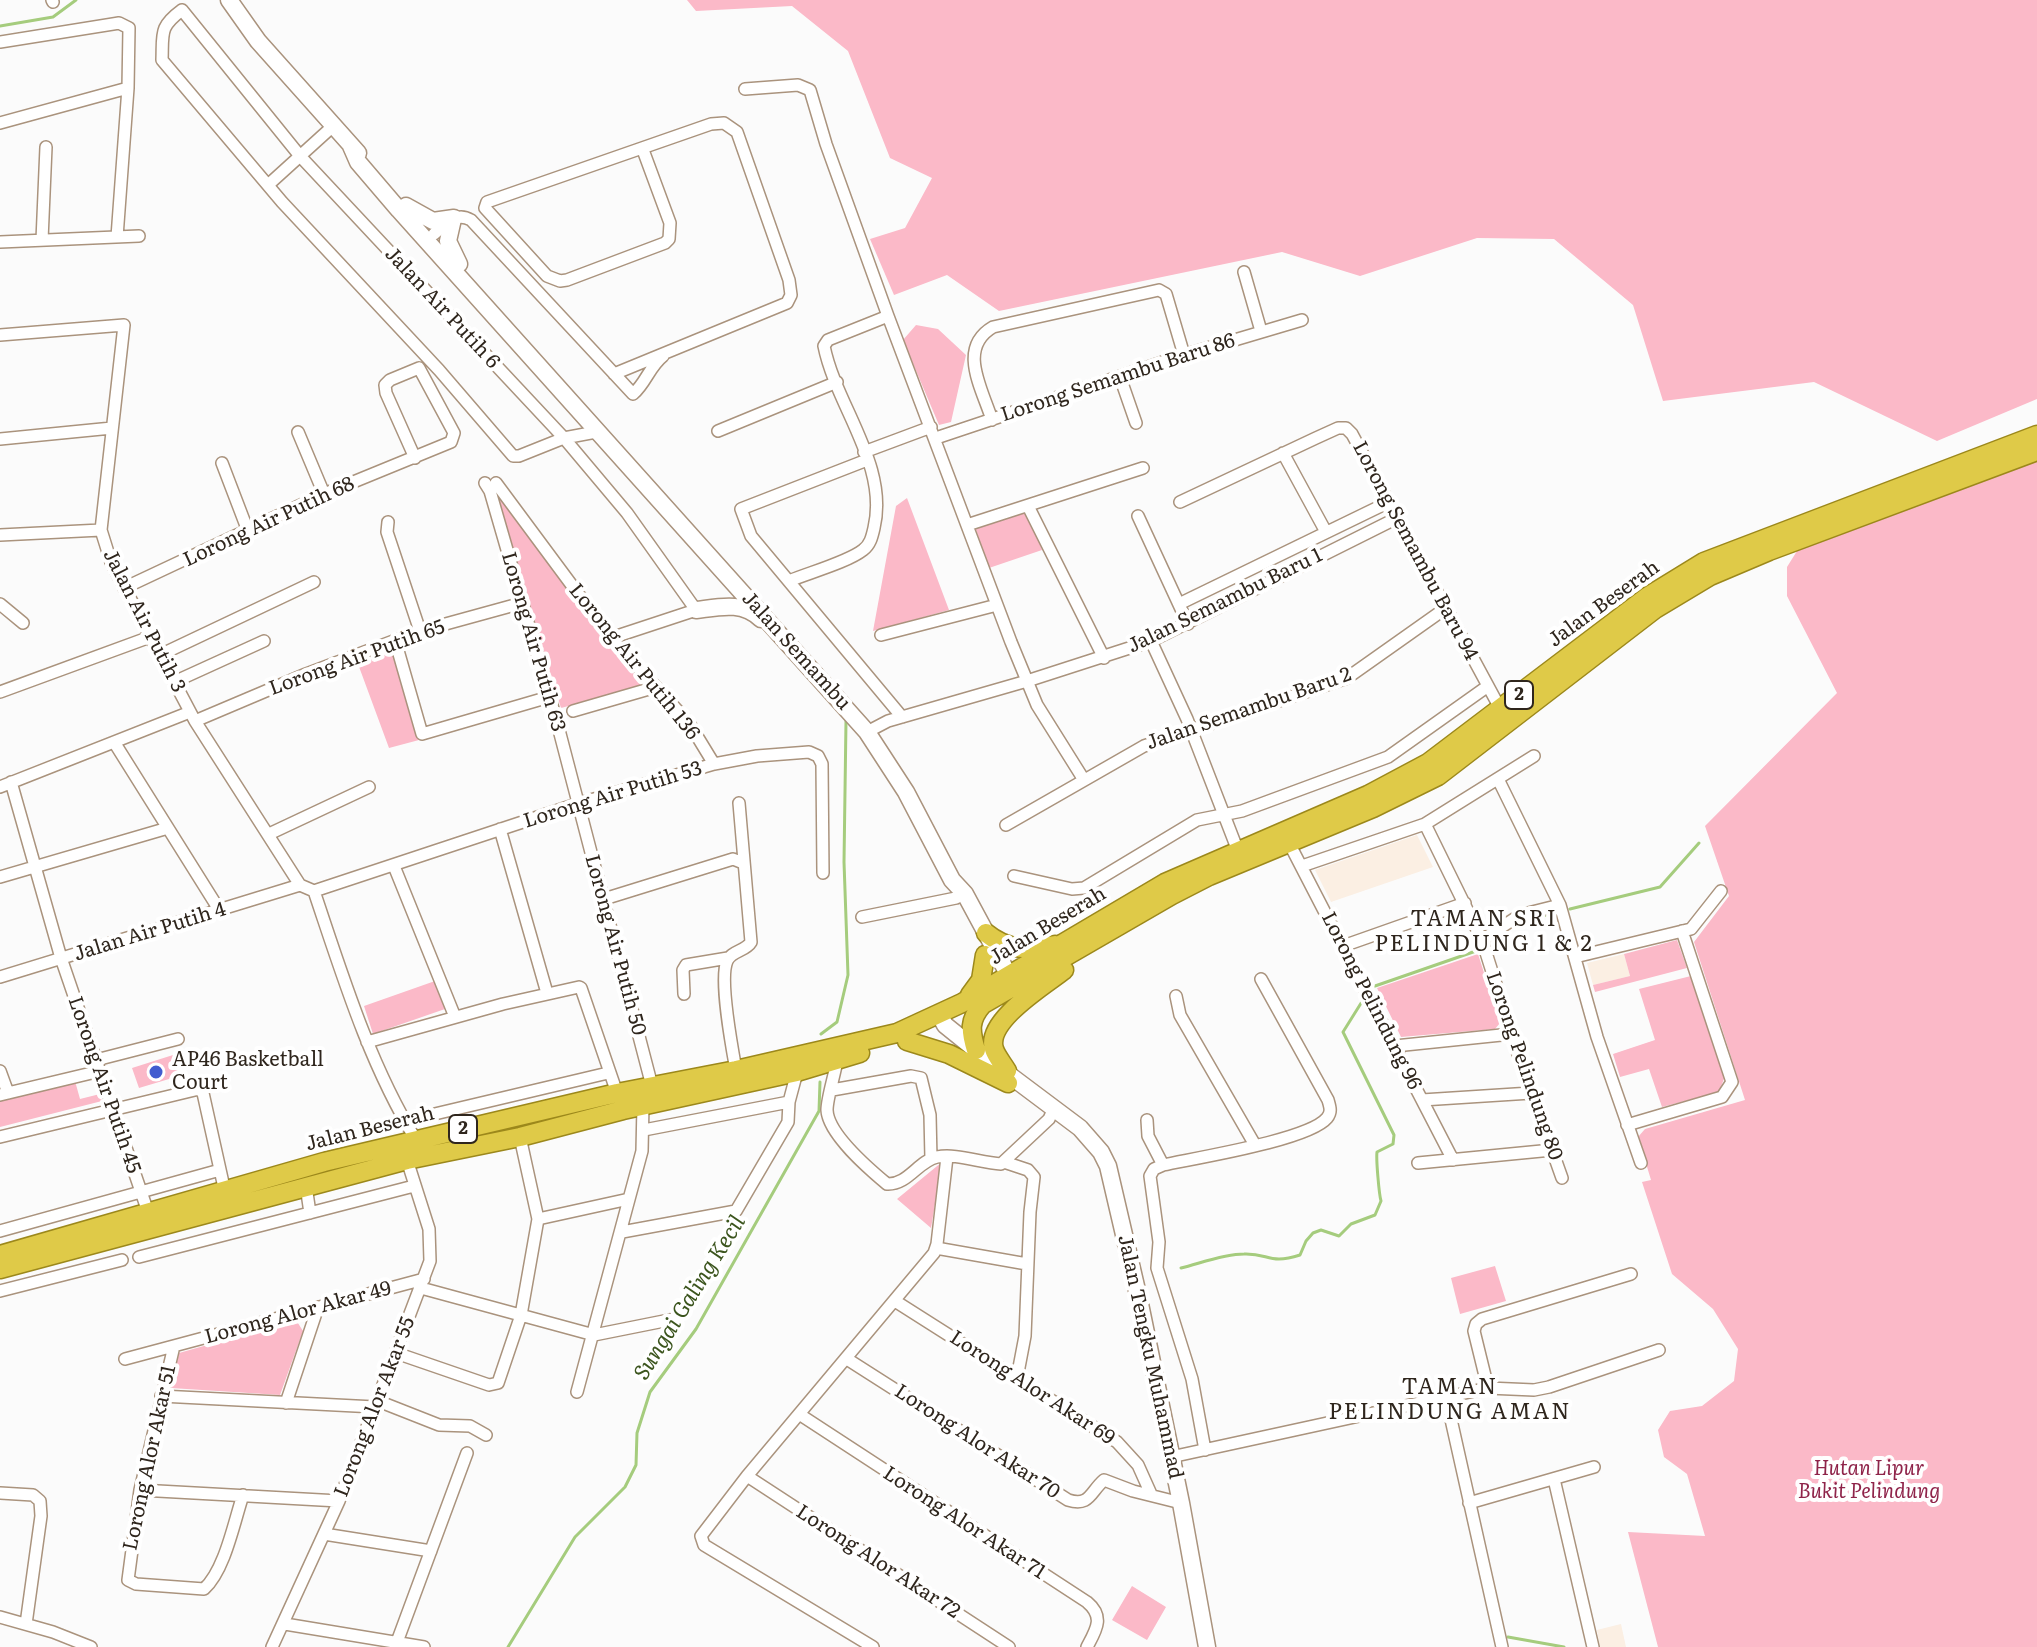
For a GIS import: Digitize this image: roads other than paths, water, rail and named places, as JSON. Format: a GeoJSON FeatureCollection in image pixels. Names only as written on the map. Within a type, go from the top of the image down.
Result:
{"type":"FeatureCollection","features":[{"type":"Feature","properties":{"kind":"highway","name":"Jalan Beserah"},"geometry":{"type":"LineString","coordinates":[[0,1255],[324,1162],[617,1093],[874,1039],[937,1022],[982,1005],[1066,942],[1165,883],[1344,806],[1428,763],[1647,597],[1704,562],[2037,435]]}},
{"type":"Feature","properties":{"kind":"highway","name":"Jalan Beserah"},"geometry":{"type":"LineString","coordinates":[[0,1269],[407,1160],[520,1137],[643,1105],[797,1072],[907,1041],[962,1003],[1007,984],[1172,895],[1373,808],[1438,776],[1655,609],[1710,576],[1783,545],[2037,451]]}},
{"type":"Feature","properties":{"kind":"highway"},"geometry":{"type":"LineString","coordinates":[[1007,1077],[993,1047],[996,1030],[1007,1014],[1076,961],[1172,895]]}},
{"type":"Feature","properties":{"kind":"highway"},"geometry":{"type":"LineString","coordinates":[[986,933],[998,943],[1018,949],[1066,942]]}},
{"type":"Feature","properties":{"kind":"highway"},"geometry":{"type":"LineString","coordinates":[[962,1003],[978,985],[985,955]]}},
{"type":"Feature","properties":{"kind":"highway"},"geometry":{"type":"LineString","coordinates":[[976,1050],[970,1028],[974,1014],[982,1005]]}},
{"type":"Feature","properties":{"kind":"highway"},"geometry":{"type":"LineString","coordinates":[[907,1041],[1007,1077]]}},
{"type":"Feature","properties":{"kind":"main road","name":"Jalan Semambu"},"geometry":{"type":"LineString","coordinates":[[229,0],[258,41],[406,206],[429,238],[459,264],[597,421],[610,444]]}},
{"type":"Feature","properties":{"kind":"main road","name":"Jalan Semambu"},"geometry":{"type":"LineString","coordinates":[[351,146],[358,162],[867,732],[906,792],[961,896],[986,933],[1007,984]]}},
{"type":"Feature","properties":{"kind":"main road"},"geometry":{"type":"LineString","coordinates":[[406,206],[433,221],[453,218],[448,241],[459,264]]}},
{"type":"Feature","properties":{"kind":"main road"},"geometry":{"type":"LineString","coordinates":[[696,610],[732,606],[744,608],[798,652]]}},
{"type":"Feature","properties":{"kind":"main road","name":"Jalan Semambu"},"geometry":{"type":"LineString","coordinates":[[961,896],[985,955],[1007,984]]}},
{"type":"Feature","properties":{"kind":"main road","name":"Jalan Tengku Muhammad"},"geometry":{"type":"LineString","coordinates":[[937,1022],[1007,1077]]}},
{"type":"Feature","properties":{"kind":"main road","name":"Jalan Tengku Muhammad"},"geometry":{"type":"LineString","coordinates":[[937,1022],[1007,1077],[1054,1108],[1092,1140],[1108,1166],[1181,1503],[1207,1647]]}},
{"type":"Feature","properties":{"kind":"street","name":"Jalan Air Putih 6"},"geometry":{"type":"LineString","coordinates":[[268,185],[162,60],[166,22],[182,10],[300,156],[564,438],[627,513],[696,610]]}},
{"type":"Feature","properties":{"kind":"street"},"geometry":{"type":"LineString","coordinates":[[0,42],[113,24],[125,25],[130,34],[128,88],[117,237]]}},
{"type":"Feature","properties":{"kind":"street"},"geometry":{"type":"LineString","coordinates":[[745,89],[798,85],[810,90],[826,144],[888,316],[1027,681],[1037,705],[1084,780]]}},
{"type":"Feature","properties":{"kind":"street"},"geometry":{"type":"LineString","coordinates":[[0,123],[128,88]]}},
{"type":"Feature","properties":{"kind":"street"},"geometry":{"type":"LineString","coordinates":[[614,374],[787,303],[791,291],[734,128],[724,123],[711,124],[487,202],[485,208],[547,276],[560,281],[595,269],[665,243],[671,234],[670,223],[643,150]]}},
{"type":"Feature","properties":{"kind":"street"},"geometry":{"type":"LineString","coordinates":[[332,127],[268,185],[513,456],[564,438],[596,432]]}},
{"type":"Feature","properties":{"kind":"street"},"geometry":{"type":"LineString","coordinates":[[42,240],[46,147]]}},
{"type":"Feature","properties":{"kind":"street"},"geometry":{"type":"LineString","coordinates":[[429,238],[453,218],[460,216],[471,220],[633,394],[644,383],[652,365],[666,354]]}},
{"type":"Feature","properties":{"kind":"street"},"geometry":{"type":"LineString","coordinates":[[0,242],[139,236]]}},
{"type":"Feature","properties":{"kind":"street"},"geometry":{"type":"LineString","coordinates":[[1244,272],[1261,331]]}},
{"type":"Feature","properties":{"kind":"street"},"geometry":{"type":"LineString","coordinates":[[992,420],[973,352],[978,339],[993,327],[1157,289],[1166,294],[1184,355]]}},
{"type":"Feature","properties":{"kind":"street"},"geometry":{"type":"LineString","coordinates":[[888,316],[825,343],[824,349],[873,476],[877,509],[868,545],[857,554],[789,581],[902,717]]}},
{"type":"Feature","properties":{"kind":"street","name":"Lorong Semambu Baru 86"},"geometry":{"type":"LineString","coordinates":[[789,581],[751,536],[741,509],[865,456],[934,432],[992,420],[1184,355],[1302,320]]}},
{"type":"Feature","properties":{"kind":"street","name":"Jalan Air Putih 3"},"geometry":{"type":"LineString","coordinates":[[0,335],[124,325],[101,530],[111,562],[192,716],[300,885]]}},
{"type":"Feature","properties":{"kind":"street"},"geometry":{"type":"LineString","coordinates":[[409,338],[419,368],[387,382],[386,393],[415,458]]}},
{"type":"Feature","properties":{"kind":"street","name":"Lorong Air Putih 68"},"geometry":{"type":"LineString","coordinates":[[124,588],[324,494],[451,442],[454,433],[419,368]]}},
{"type":"Feature","properties":{"kind":"street"},"geometry":{"type":"LineString","coordinates":[[1120,377],[1136,423]]}},
{"type":"Feature","properties":{"kind":"street"},"geometry":{"type":"LineString","coordinates":[[718,431],[837,382]]}},
{"type":"Feature","properties":{"kind":"street"},"geometry":{"type":"LineString","coordinates":[[0,439],[112,428]]}},
{"type":"Feature","properties":{"kind":"street","name":"Lorong Semambu Baru 94"},"geometry":{"type":"LineString","coordinates":[[1180,502],[1338,428],[1346,428],[1501,710]]}},
{"type":"Feature","properties":{"kind":"street"},"geometry":{"type":"LineString","coordinates":[[298,432],[324,494]]}},
{"type":"Feature","properties":{"kind":"street"},"geometry":{"type":"LineString","coordinates":[[1283,453],[1326,532]]}},
{"type":"Feature","properties":{"kind":"street"},"geometry":{"type":"LineString","coordinates":[[222,463],[248,531]]}},
{"type":"Feature","properties":{"kind":"street"},"geometry":{"type":"LineString","coordinates":[[967,525],[1143,468]]}},
{"type":"Feature","properties":{"kind":"street","name":"Lorong Air Putih 63"},"geometry":{"type":"LineString","coordinates":[[491,483],[490,491],[577,804]]}},
{"type":"Feature","properties":{"kind":"street","name":"Lorong Air Putih 136"},"geometry":{"type":"LineString","coordinates":[[491,483],[611,638],[689,723],[714,764]]}},
{"type":"Feature","properties":{"kind":"street"},"geometry":{"type":"LineString","coordinates":[[1179,604],[1389,502]]}},
{"type":"Feature","properties":{"kind":"street"},"geometry":{"type":"LineString","coordinates":[[1028,506],[1104,658]]}},
{"type":"Feature","properties":{"kind":"street"},"geometry":{"type":"LineString","coordinates":[[1138,516],[1188,624]]}},
{"type":"Feature","properties":{"kind":"street","name":"Jalan Semambu Baru 1"},"geometry":{"type":"LineString","coordinates":[[867,732],[902,717],[1104,658],[1151,641],[1397,518]]}},
{"type":"Feature","properties":{"kind":"street"},"geometry":{"type":"LineString","coordinates":[[388,522],[387,532],[420,631]]}},
{"type":"Feature","properties":{"kind":"street"},"geometry":{"type":"LineString","coordinates":[[0,535],[101,530]]}},
{"type":"Feature","properties":{"kind":"street"},"geometry":{"type":"LineString","coordinates":[[160,655],[314,582]]}},
{"type":"Feature","properties":{"kind":"street","name":"Lorong Air Putih 65"},"geometry":{"type":"LineString","coordinates":[[6,784],[420,631],[522,603]]}},
{"type":"Feature","properties":{"kind":"street"},"geometry":{"type":"LineString","coordinates":[[0,604],[23,623]]}},
{"type":"Feature","properties":{"kind":"street"},"geometry":{"type":"LineString","coordinates":[[881,635],[997,605]]}},
{"type":"Feature","properties":{"kind":"street","name":"Jalan Semambu Baru 2"},"geometry":{"type":"LineString","coordinates":[[1006,825],[1133,751],[1190,729],[1347,678],[1446,608]]}},
{"type":"Feature","properties":{"kind":"street"},"geometry":{"type":"LineString","coordinates":[[611,638],[696,610]]}},
{"type":"Feature","properties":{"kind":"street"},"geometry":{"type":"LineString","coordinates":[[0,692],[150,637]]}},
{"type":"Feature","properties":{"kind":"street"},"geometry":{"type":"LineString","coordinates":[[395,640],[422,734],[549,697]]}},
{"type":"Feature","properties":{"kind":"street"},"geometry":{"type":"LineString","coordinates":[[174,682],[264,641]]}},
{"type":"Feature","properties":{"kind":"street"},"geometry":{"type":"LineString","coordinates":[[1151,641],[1238,851]]}},
{"type":"Feature","properties":{"kind":"street"},"geometry":{"type":"LineString","coordinates":[[1014,876],[1078,890],[1197,820],[1242,811],[1388,757],[1488,686]]}},
{"type":"Feature","properties":{"kind":"street"},"geometry":{"type":"LineString","coordinates":[[573,711],[656,687]]}},
{"type":"Feature","properties":{"kind":"street"},"geometry":{"type":"LineString","coordinates":[[114,742],[220,911]]}},
{"type":"Feature","properties":{"kind":"street","name":"Lorong Air Putih 53"},"geometry":{"type":"LineString","coordinates":[[314,891],[577,804],[714,764],[757,756],[809,752],[818,756],[822,764],[823,873]]}},
{"type":"Feature","properties":{"kind":"street"},"geometry":{"type":"LineString","coordinates":[[1302,866],[1425,824],[1534,756]]}},
{"type":"Feature","properties":{"kind":"street"},"geometry":{"type":"LineString","coordinates":[[1498,779],[1560,905],[1597,1037],[1641,1163]]}},
{"type":"Feature","properties":{"kind":"street","name":"Lorong Air Putih 45"},"geometry":{"type":"LineString","coordinates":[[6,784],[35,867],[61,958],[148,1212]]}},
{"type":"Feature","properties":{"kind":"street"},"geometry":{"type":"LineString","coordinates":[[269,834],[369,787]]}},
{"type":"Feature","properties":{"kind":"street"},"geometry":{"type":"LineString","coordinates":[[684,994],[683,970],[686,965],[728,958],[751,945],[739,803]]}},
{"type":"Feature","properties":{"kind":"street","name":"Lorong Air Putih 50"},"geometry":{"type":"LineString","coordinates":[[577,804],[652,1086]]}},
{"type":"Feature","properties":{"kind":"street","name":"Lorong Pelindung 80"},"geometry":{"type":"LineString","coordinates":[[1425,824],[1482,940],[1511,1034],[1562,1178]]}},
{"type":"Feature","properties":{"kind":"street"},"geometry":{"type":"LineString","coordinates":[[0,877],[168,828]]}},
{"type":"Feature","properties":{"kind":"street"},"geometry":{"type":"LineString","coordinates":[[500,829],[547,993]]}},
{"type":"Feature","properties":{"kind":"street","name":"Lorong Pelindung 96"},"geometry":{"type":"LineString","coordinates":[[1289,843],[1453,1160]]}},
{"type":"Feature","properties":{"kind":"street"},"geometry":{"type":"LineString","coordinates":[[604,899],[733,859],[743,863]]}},
{"type":"Feature","properties":{"kind":"street"},"geometry":{"type":"LineString","coordinates":[[394,866],[455,1017]]}},
{"type":"Feature","properties":{"kind":"street"},"geometry":{"type":"LineString","coordinates":[[300,885],[314,891],[367,1042],[416,1140]]}},
{"type":"Feature","properties":{"kind":"street","name":"Jalan Air Putih 4"},"geometry":{"type":"LineString","coordinates":[[0,977],[300,885]]}},
{"type":"Feature","properties":{"kind":"street"},"geometry":{"type":"LineString","coordinates":[[1575,957],[1691,929],[1721,891]]}},
{"type":"Feature","properties":{"kind":"street"},"geometry":{"type":"LineString","coordinates":[[862,917],[961,896]]}},
{"type":"Feature","properties":{"kind":"street"},"geometry":{"type":"LineString","coordinates":[[1343,946],[1465,903]]}},
{"type":"Feature","properties":{"kind":"street"},"geometry":{"type":"LineString","coordinates":[[1482,940],[1520,915],[1560,905]]}},
{"type":"Feature","properties":{"kind":"street"},"geometry":{"type":"LineString","coordinates":[[1627,1125],[1722,1097],[1732,1082],[1682,931]]}},
{"type":"Feature","properties":{"kind":"street"},"geometry":{"type":"LineString","coordinates":[[728,958],[727,1016],[736,1070]]}},
{"type":"Feature","properties":{"kind":"street"},"geometry":{"type":"LineString","coordinates":[[1205,1450],[1192,1379],[1157,1268],[1159,1242],[1150,1176],[1154,1169],[1163,1165],[1298,1134],[1326,1120],[1331,1108],[1328,1100],[1261,979]]}},
{"type":"Feature","properties":{"kind":"street"},"geometry":{"type":"LineString","coordinates":[[367,1042],[547,993],[581,988],[617,1093]]}},
{"type":"Feature","properties":{"kind":"street"},"geometry":{"type":"LineString","coordinates":[[1176,996],[1180,1015],[1255,1145]]}},
{"type":"Feature","properties":{"kind":"street"},"geometry":{"type":"LineString","coordinates":[[1395,1046],[1511,1034]]}},
{"type":"Feature","properties":{"kind":"street"},"geometry":{"type":"LineString","coordinates":[[0,1071],[4,1094],[178,1039]]}},
{"type":"Feature","properties":{"kind":"street"},"geometry":{"type":"LineString","coordinates":[[837,1060],[827,1105],[831,1127],[887,1184],[902,1181],[931,1159],[947,1157],[998,1164],[1004,1162],[1049,1119],[1054,1108]]}},
{"type":"Feature","properties":{"kind":"street"},"geometry":{"type":"LineString","coordinates":[[622,1232],[736,1211],[788,1122],[789,1102],[797,1072]]}},
{"type":"Feature","properties":{"kind":"street"},"geometry":{"type":"LineString","coordinates":[[405,1121],[608,1073]]}},
{"type":"Feature","properties":{"kind":"street"},"geometry":{"type":"LineString","coordinates":[[832,1090],[911,1076],[921,1078],[930,1115],[931,1159]]}},
{"type":"Feature","properties":{"kind":"street"},"geometry":{"type":"LineString","coordinates":[[0,1137],[202,1090],[225,1192]]}},
{"type":"Feature","properties":{"kind":"street"},"geometry":{"type":"LineString","coordinates":[[1422,1100],[1531,1093]]}},
{"type":"Feature","properties":{"kind":"street"},"geometry":{"type":"LineString","coordinates":[[644,1130],[789,1102]]}},
{"type":"Feature","properties":{"kind":"street"},"geometry":{"type":"LineString","coordinates":[[577,1392],[642,1151],[643,1105]]}},
{"type":"Feature","properties":{"kind":"street"},"geometry":{"type":"LineString","coordinates":[[1147,1120],[1148,1136],[1163,1165]]}},
{"type":"Feature","properties":{"kind":"street"},"geometry":{"type":"LineString","coordinates":[[396,1353],[494,1386],[498,1383],[521,1315],[538,1219],[520,1137]]}},
{"type":"Feature","properties":{"kind":"street"},"geometry":{"type":"LineString","coordinates":[[1418,1163],[1552,1150]]}},
{"type":"Feature","properties":{"kind":"street"},"geometry":{"type":"LineString","coordinates":[[873,1647],[704,1545],[701,1536],[936,1248],[947,1157]]}},
{"type":"Feature","properties":{"kind":"street","name":"Lorong Alor Akar 55"},"geometry":{"type":"LineString","coordinates":[[272,1647],[339,1501],[430,1261],[429,1229],[407,1160]]}},
{"type":"Feature","properties":{"kind":"street"},"geometry":{"type":"LineString","coordinates":[[1004,1162],[1028,1170],[1034,1177],[1025,1336],[1017,1378]]}},
{"type":"Feature","properties":{"kind":"street"},"geometry":{"type":"LineString","coordinates":[[0,1231],[220,1170]]}},
{"type":"Feature","properties":{"kind":"street"},"geometry":{"type":"LineString","coordinates":[[306,1186],[310,1213]]}},
{"type":"Feature","properties":{"kind":"street"},"geometry":{"type":"LineString","coordinates":[[139,1257],[414,1186]]}},
{"type":"Feature","properties":{"kind":"street"},"geometry":{"type":"LineString","coordinates":[[538,1219],[629,1199]]}},
{"type":"Feature","properties":{"kind":"street"},"geometry":{"type":"LineString","coordinates":[[82,1248],[84,1270]]}},
{"type":"Feature","properties":{"kind":"street"},"geometry":{"type":"LineString","coordinates":[[936,1248],[1027,1264]]}},
{"type":"Feature","properties":{"kind":"street"},"geometry":{"type":"LineString","coordinates":[[0,1291],[122,1260]]}},
{"type":"Feature","properties":{"kind":"street"},"geometry":{"type":"LineString","coordinates":[[1488,1388],[1474,1331],[1482,1319],[1631,1274]]}},
{"type":"Feature","properties":{"kind":"street"},"geometry":{"type":"LineString","coordinates":[[422,1284],[594,1335],[674,1319]]}},
{"type":"Feature","properties":{"kind":"street","name":"Lorong Alor Akar 49"},"geometry":{"type":"LineString","coordinates":[[125,1359],[318,1307],[422,1284]]}},
{"type":"Feature","properties":{"kind":"street","name":"Lorong Alor Akar 69"},"geometry":{"type":"LineString","coordinates":[[895,1301],[1127,1450],[1144,1476],[1151,1494]]}},
{"type":"Feature","properties":{"kind":"street"},"geometry":{"type":"LineString","coordinates":[[286,1403],[318,1307]]}},
{"type":"Feature","properties":{"kind":"street","name":"Lorong Alor Akar 51"},"geometry":{"type":"LineString","coordinates":[[174,1346],[140,1490],[128,1580],[136,1584],[199,1590],[212,1582],[243,1495]]}},
{"type":"Feature","properties":{"kind":"street"},"geometry":{"type":"LineString","coordinates":[[1171,1457],[1488,1388],[1534,1390],[1659,1350]]}},
{"type":"Feature","properties":{"kind":"street","name":"Lorong Alor Akar 70"},"geometry":{"type":"LineString","coordinates":[[847,1359],[1068,1500],[1081,1503],[1087,1500],[1104,1480],[1151,1494]]}},
{"type":"Feature","properties":{"kind":"street"},"geometry":{"type":"LineString","coordinates":[[161,1396],[376,1404],[431,1422],[470,1426],[486,1435]]}},
{"type":"Feature","properties":{"kind":"street"},"geometry":{"type":"LineString","coordinates":[[1446,1397],[1502,1647]]}},
{"type":"Feature","properties":{"kind":"street","name":"Lorong Alor Akar 71"},"geometry":{"type":"LineString","coordinates":[[799,1414],[1087,1602],[1098,1614],[1099,1622],[1087,1647]]}},
{"type":"Feature","properties":{"kind":"street"},"geometry":{"type":"LineString","coordinates":[[397,1642],[467,1453]]}},
{"type":"Feature","properties":{"kind":"street"},"geometry":{"type":"LineString","coordinates":[[1469,1503],[1594,1467]]}},
{"type":"Feature","properties":{"kind":"street","name":"Lorong Alor Akar 72"},"geometry":{"type":"LineString","coordinates":[[747,1476],[1004,1646]]}},
{"type":"Feature","properties":{"kind":"street"},"geometry":{"type":"LineString","coordinates":[[1554,1479],[1593,1647]]}},
{"type":"Feature","properties":{"kind":"street"},"geometry":{"type":"LineString","coordinates":[[140,1490],[339,1501]]}},
{"type":"Feature","properties":{"kind":"street"},"geometry":{"type":"LineString","coordinates":[[0,1493],[33,1495],[40,1501],[41,1516],[26,1624]]}},
{"type":"Feature","properties":{"kind":"street"},"geometry":{"type":"LineString","coordinates":[[1151,1494],[1181,1503]]}},
{"type":"Feature","properties":{"kind":"street"},"geometry":{"type":"LineString","coordinates":[[324,1534],[431,1551]]}},
{"type":"Feature","properties":{"kind":"street"},"geometry":{"type":"LineString","coordinates":[[0,1617],[91,1647]]}},
{"type":"Feature","properties":{"kind":"street"},"geometry":{"type":"LineString","coordinates":[[285,1624],[368,1642],[397,1642],[424,1647]]}},
{"type":"Feature","properties":{"kind":"street"},"geometry":{"type":"LineString","coordinates":[[53,1632],[57,1647]]}},
{"type":"Feature","properties":{"kind":"waterway"},"geometry":{"type":"LineString","coordinates":[[0,26],[53,17],[76,0]]}},
{"type":"Feature","properties":{"kind":"waterway","name":"Sungai Galing Kecil"},"geometry":{"type":"LineString","coordinates":[[821,1034],[837,1022],[848,975],[844,862],[846,721]]}},
{"type":"Feature","properties":{"kind":"waterway"},"geometry":{"type":"LineString","coordinates":[[1570,909],[1660,887],[1699,843]]}},
{"type":"Feature","properties":{"kind":"waterway"},"geometry":{"type":"LineString","coordinates":[[1518,922],[1554,913]]}},
{"type":"Feature","properties":{"kind":"waterway"},"geometry":{"type":"LineString","coordinates":[[1375,986],[1476,951]]}},
{"type":"Feature","properties":{"kind":"waterway"},"geometry":{"type":"LineString","coordinates":[[1181,1268],[1236,1254],[1275,1259],[1300,1255],[1313,1233],[1321,1230],[1339,1236],[1351,1224],[1375,1215],[1381,1201],[1377,1152],[1393,1144],[1394,1135],[1343,1032],[1363,1000]]}},
{"type":"Feature","properties":{"kind":"waterway","name":"Sungai Galing Kecil"},"geometry":{"type":"LineString","coordinates":[[508,1647],[575,1537],[625,1487],[636,1465],[637,1433],[650,1392],[696,1329],[819,1111],[820,1082]]}},
{"type":"Feature","properties":{"kind":"waterway"},"geometry":{"type":"LineString","coordinates":[[1508,1637],[1564,1647]]}},
{"type":"Feature","properties":{"kind":"place","name":"AP46 Basketball Court"},"geometry":{"type":"Point","coordinates":[156,1072]}},
{"type":"Feature","properties":{"kind":"district","name":"TAMAN SRI PELINDUNG 1 & 2"},"geometry":{"type":"Point","coordinates":[1484,932]}},
{"type":"Feature","properties":{"kind":"district","name":"TAMAN PELINDUNG AMAN"},"geometry":{"type":"Point","coordinates":[1450,1400]}},
{"type":"Feature","properties":{"kind":"park label","name":"Hutan Lipur Bukit Pelindung"},"geometry":{"type":"Point","coordinates":[1869,1480]}}]}
